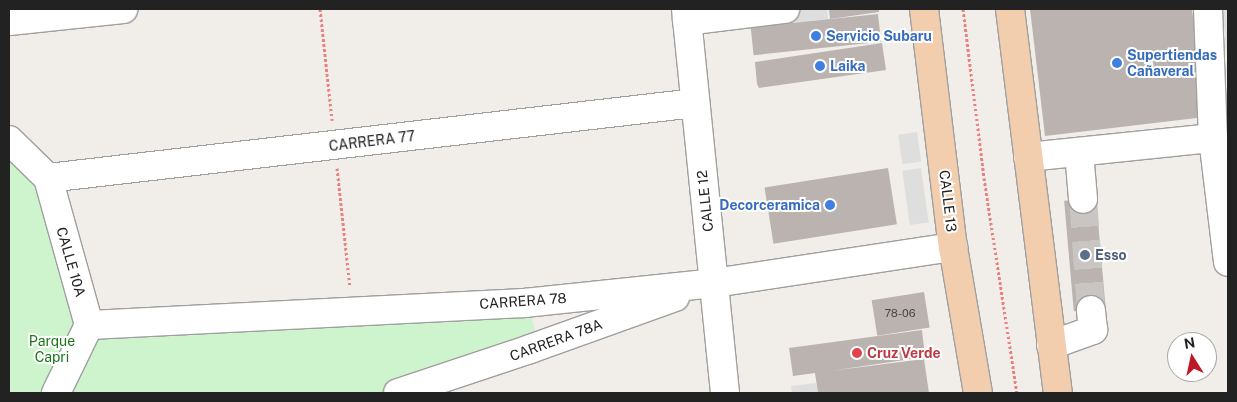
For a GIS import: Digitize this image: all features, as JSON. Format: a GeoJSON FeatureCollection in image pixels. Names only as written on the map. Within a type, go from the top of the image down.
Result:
{"type":"FeatureCollection","features":[{"type":"Feature","properties":{"kind":"main road","name":"CALLE 13"},"geometry":{"type":"LineString","coordinates":[[924,9],[953,247],[978,393]]}},
{"type":"Feature","properties":{"kind":"main road"},"geometry":{"type":"LineString","coordinates":[[1010,9],[1058,393]]}},
{"type":"Feature","properties":{"kind":"street"},"geometry":{"type":"LineString","coordinates":[[9,21],[123,9]]}},
{"type":"Feature","properties":{"kind":"street"},"geometry":{"type":"LineString","coordinates":[[687,15],[786,9]]}},
{"type":"Feature","properties":{"kind":"street"},"geometry":{"type":"LineString","coordinates":[[1208,9],[1213,138],[1222,167],[1228,262]]}},
{"type":"Feature","properties":{"kind":"street","name":"CALLE 12"},"geometry":{"type":"LineString","coordinates":[[687,15],[725,393]]}},
{"type":"Feature","properties":{"kind":"street","name":"CARRERA 77"},"geometry":{"type":"LineString","coordinates":[[48,178],[695,102]]}},
{"type":"Feature","properties":{"kind":"street"},"geometry":{"type":"LineString","coordinates":[[1028,157],[1213,138]]}},
{"type":"Feature","properties":{"kind":"street"},"geometry":{"type":"LineString","coordinates":[[9,140],[48,178]]}},
{"type":"Feature","properties":{"kind":"street"},"geometry":{"type":"LineString","coordinates":[[1079,152],[1083,199]]}},
{"type":"Feature","properties":{"kind":"street","name":"CALLE 10A"},"geometry":{"type":"LineString","coordinates":[[48,178],[89,325]]}},
{"type":"Feature","properties":{"kind":"street","name":"CARRERA 78"},"geometry":{"type":"LineString","coordinates":[[89,325],[524,303],[714,283],[953,247]]}},
{"type":"Feature","properties":{"kind":"street","name":"CARRERA 78A"},"geometry":{"type":"LineString","coordinates":[[398,393],[530,350],[714,283]]}},
{"type":"Feature","properties":{"kind":"street"},"geometry":{"type":"LineString","coordinates":[[1051,345],[1093,330],[1091,310]]}},
{"type":"Feature","properties":{"kind":"street"},"geometry":{"type":"LineString","coordinates":[[56,393],[89,325]]}},
{"type":"Feature","properties":{"kind":"path"},"geometry":{"type":"LineString","coordinates":[[963,9],[984,178],[1017,393]]}},
{"type":"Feature","properties":{"kind":"shaded area"},"geometry":{"type":"Polygon","coordinates":[[[709,9],[827,9],[828,19],[712,33],[709,9]]]}},
{"type":"Feature","properties":{"kind":"shaded area"},"geometry":{"type":"Polygon","coordinates":[[[1222,9],[1228,9],[1228,64],[1222,9]]]}},
{"type":"Feature","properties":{"kind":"shaded area"},"geometry":{"type":"Polygon","coordinates":[[[917,132],[921,162],[902,164],[898,135],[917,132]]]}},
{"type":"Feature","properties":{"kind":"shaded area"},"geometry":{"type":"Polygon","coordinates":[[[921,168],[929,222],[910,225],[902,171],[921,168]]]}},
{"type":"Feature","properties":{"kind":"shaded area"},"geometry":{"type":"Polygon","coordinates":[[[816,383],[818,393],[792,393],[791,386],[816,383]]]}},
{"type":"Feature","properties":{"kind":"green space","name":"Parque Capri"},"geometry":{"type":"Polygon","coordinates":[[[9,140],[48,178],[89,325],[530,311],[535,330],[534,340],[398,393],[9,393],[9,140]]]}},
{"type":"Feature","properties":{"kind":"building"},"geometry":{"type":"Polygon","coordinates":[[[829,9],[879,9],[879,12],[830,19],[829,9]]]}},
{"type":"Feature","properties":{"kind":"building","name":"Supertiendas Cañaveral"},"geometry":{"type":"Polygon","coordinates":[[[1030,9],[1192,9],[1205,117],[1045,136],[1030,9]]]}},
{"type":"Feature","properties":{"kind":"building","name":"Servicio Subaru"},"geometry":{"type":"Polygon","coordinates":[[[878,14],[881,42],[754,55],[751,27],[878,14]]]}},
{"type":"Feature","properties":{"kind":"building","name":"Laika"},"geometry":{"type":"Polygon","coordinates":[[[882,43],[886,70],[759,88],[757,84],[755,62],[882,43]]]}},
{"type":"Feature","properties":{"kind":"building","name":"Decorceramica"},"geometry":{"type":"Polygon","coordinates":[[[888,168],[897,224],[773,244],[765,188],[888,168]]]}},
{"type":"Feature","properties":{"kind":"building","name":"Esso"},"geometry":{"type":"Polygon","coordinates":[[[1096,198],[1106,309],[1074,311],[1064,201],[1096,198]]]}},
{"type":"Feature","properties":{"kind":"building"},"geometry":{"type":"Polygon","coordinates":[[[924,292],[930,328],[877,336],[872,300],[924,292]]]}},
{"type":"Feature","properties":{"kind":"building"},"geometry":{"type":"Polygon","coordinates":[[[922,330],[925,357],[830,371],[924,359],[929,393],[818,393],[815,373],[793,376],[789,348],[922,330]]]}},
{"type":"Feature","properties":{"kind":"tunnel"},"geometry":{"type":"LineString","coordinates":[[1083,199],[1091,310]]}},
{"type":"Feature","properties":{"kind":"place","name":"Servicio Subaru"},"geometry":{"type":"Point","coordinates":[816,36]}},
{"type":"Feature","properties":{"kind":"place","name":"Supertiendas Cañaveral"},"geometry":{"type":"Point","coordinates":[1117,63]}},
{"type":"Feature","properties":{"kind":"place","name":"Laika"},"geometry":{"type":"Point","coordinates":[820,66]}},
{"type":"Feature","properties":{"kind":"place","name":"Decorceramica"},"geometry":{"type":"Point","coordinates":[830,205]}},
{"type":"Feature","properties":{"kind":"place","name":"Esso"},"geometry":{"type":"Point","coordinates":[1085,255]}},
{"type":"Feature","properties":{"kind":"place","name":"Cruz Verde"},"geometry":{"type":"Point","coordinates":[857,353]}}]}
